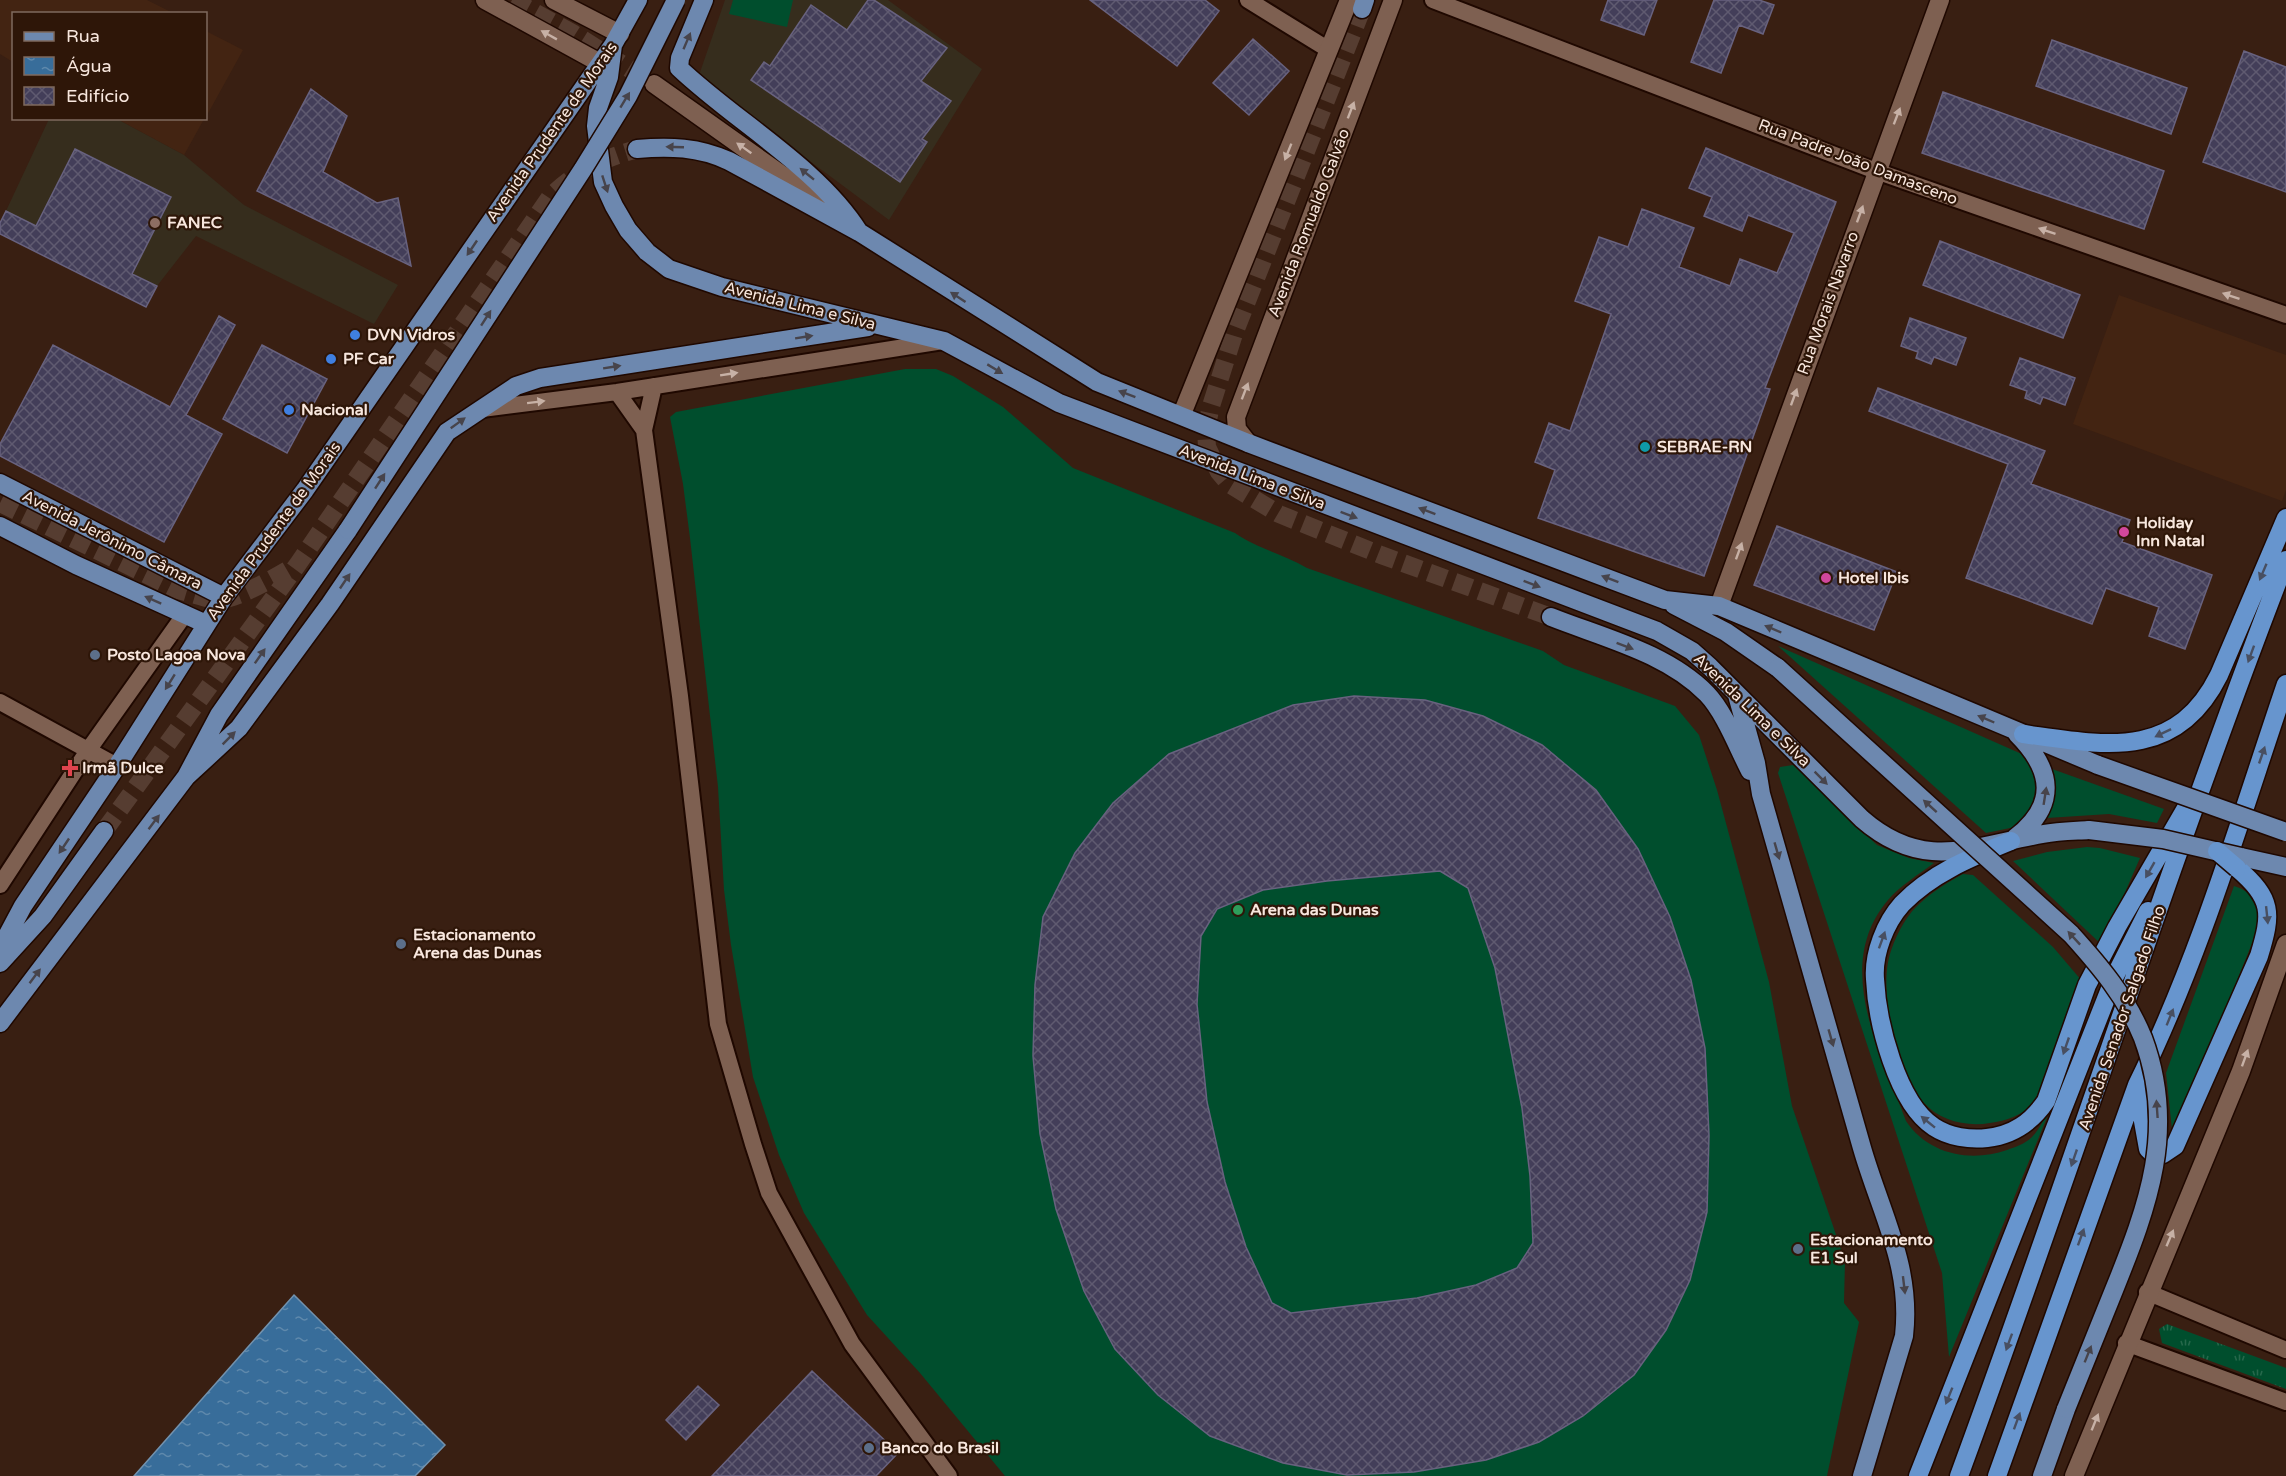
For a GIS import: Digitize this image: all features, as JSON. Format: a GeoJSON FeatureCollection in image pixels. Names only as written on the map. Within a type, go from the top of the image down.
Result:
{"type":"FeatureCollection","features":[{"type":"Feature","properties":{"kind":"highway"},"geometry":{"type":"LineString","coordinates":[[2017,732],[2123,745],[2163,735],[2189,716],[2210,694],[2286,518]]}},
{"type":"Feature","properties":{"kind":"highway","name":"Avenida Senador Salgado Filho"},"geometry":{"type":"LineString","coordinates":[[1959,1476],[2036,1268],[2196,805],[2286,560]]}},
{"type":"Feature","properties":{"kind":"highway"},"geometry":{"type":"LineString","coordinates":[[1997,1476],[2137,1085],[2166,1026],[2188,970],[2286,684]]}},
{"type":"Feature","properties":{"kind":"highway"},"geometry":{"type":"LineString","coordinates":[[2012,841],[1970,858],[1933,878],[1902,904],[1884,935],[1876,963],[1874,979],[1885,1035],[1900,1082],[1910,1103],[1935,1128],[1967,1138],[1993,1137],[2019,1129],[2035,1117],[2046,1101],[2087,985],[2117,927],[2211,765]]}},
{"type":"Feature","properties":{"kind":"highway"},"geometry":{"type":"LineString","coordinates":[[1921,1468],[2115,976],[2134,942],[2196,805]]}},
{"type":"Feature","properties":{"kind":"highway"},"geometry":{"type":"LineString","coordinates":[[2137,1085],[2148,1149],[2154,1155],[2166,1153],[2175,1146],[2259,956],[2268,926],[2267,908],[2239,862],[2217,851]]}},
{"type":"Feature","properties":{"kind":"main road"},"geometry":{"type":"LineString","coordinates":[[485,0],[600,63]]}},
{"type":"Feature","properties":{"kind":"main road"},"geometry":{"type":"LineString","coordinates":[[554,0],[616,40]]}},
{"type":"Feature","properties":{"kind":"main road","name":"Avenida Prudente de Morais"},"geometry":{"type":"LineString","coordinates":[[0,949],[23,906],[117,766],[224,597],[305,490],[616,40],[638,0]]}},
{"type":"Feature","properties":{"kind":"main road"},"geometry":{"type":"LineString","coordinates":[[0,1023],[186,777],[219,715],[348,530],[594,151],[628,96],[676,0]]}},
{"type":"Feature","properties":{"kind":"main road"},"geometry":{"type":"LineString","coordinates":[[704,0],[680,58],[679,68],[817,183],[840,204],[860,232]]}},
{"type":"Feature","properties":{"kind":"main road","name":"Avenida Romualdo Galvão"},"geometry":{"type":"LineString","coordinates":[[1248,443],[1237,429],[1236,417],[1393,0]]}},
{"type":"Feature","properties":{"kind":"main road","name":"Rua Morais Navarro"},"geometry":{"type":"LineString","coordinates":[[1719,606],[1940,0]]}},
{"type":"Feature","properties":{"kind":"main road"},"geometry":{"type":"LineString","coordinates":[[1182,414],[1329,50],[1359,3]]}},
{"type":"Feature","properties":{"kind":"main road","name":"Avenida Lima e Silva"},"geometry":{"type":"LineString","coordinates":[[616,40],[609,77],[598,108],[596,140],[603,182],[614,206],[647,252],[669,269],[722,287],[944,341],[1059,403],[1657,631],[1692,651],[1880,834],[1902,846],[1925,852],[1962,851],[2043,834],[2089,830],[2135,834],[2217,851]]}},
{"type":"Feature","properties":{"kind":"main road"},"geometry":{"type":"LineString","coordinates":[[654,84],[860,232]]}},
{"type":"Feature","properties":{"kind":"main road","name":"Avenida Lima e Silva"},"geometry":{"type":"LineString","coordinates":[[637,149],[684,147],[711,153],[860,232],[1098,382],[1182,414],[1248,443],[1665,600],[1719,606],[2098,765],[2286,832]]}},
{"type":"Feature","properties":{"kind":"main road"},"geometry":{"type":"LineString","coordinates":[[186,777],[238,728],[330,604],[443,437],[478,409],[516,386],[540,378],[876,326]]}},
{"type":"Feature","properties":{"kind":"main road","name":"Avenida Jerônimo Câmara"},"geometry":{"type":"LineString","coordinates":[[0,483],[224,597]]}},
{"type":"Feature","properties":{"kind":"main road","name":"Avenida Jerônimo Câmara"},"geometry":{"type":"LineString","coordinates":[[0,526],[76,565],[206,624]]}},
{"type":"Feature","properties":{"kind":"main road"},"geometry":{"type":"LineString","coordinates":[[1665,600],[1726,632],[1778,668],[2071,934],[2116,989],[2143,1038],[2154,1076],[2157,1115],[2158,1143],[2152,1186],[2142,1221],[2066,1408],[2042,1476]]}},
{"type":"Feature","properties":{"kind":"main road"},"geometry":{"type":"LineString","coordinates":[[1551,617],[1658,659],[1682,673],[1709,696],[1761,794]]}},
{"type":"Feature","properties":{"kind":"main road"},"geometry":{"type":"LineString","coordinates":[[1735,692],[1753,753],[1761,794],[1869,1172],[1902,1267],[1906,1312],[1904,1336],[1862,1476]]}},
{"type":"Feature","properties":{"kind":"main road"},"geometry":{"type":"LineString","coordinates":[[2012,841],[2038,816],[2045,798],[2046,784],[2038,758],[2017,732]]}},
{"type":"Feature","properties":{"kind":"main road"},"geometry":{"type":"LineString","coordinates":[[0,963],[43,916],[104,831]]}},
{"type":"Feature","properties":{"kind":"main road"},"geometry":{"type":"LineString","coordinates":[[2239,862],[2286,867]]}},
{"type":"Feature","properties":{"kind":"main road"},"geometry":{"type":"LineString","coordinates":[[2074,1476],[2147,1292],[2241,1071],[2286,944]]}},
{"type":"Feature","properties":{"kind":"street"},"geometry":{"type":"LineString","coordinates":[[1248,0],[1329,50]]}},
{"type":"Feature","properties":{"kind":"street","name":"Rua Padre João Damasceno"},"geometry":{"type":"LineString","coordinates":[[1433,0],[1876,171],[2286,315]]}},
{"type":"Feature","properties":{"kind":"street"},"geometry":{"type":"LineString","coordinates":[[478,409],[617,392],[944,341]]}},
{"type":"Feature","properties":{"kind":"street"},"geometry":{"type":"LineString","coordinates":[[654,386],[644,430],[680,696],[718,1024],[769,1193],[852,1344],[949,1476]]}},
{"type":"Feature","properties":{"kind":"street"},"geometry":{"type":"LineString","coordinates":[[617,392],[644,430]]}},
{"type":"Feature","properties":{"kind":"street"},"geometry":{"type":"LineString","coordinates":[[0,885],[89,749],[185,614]]}},
{"type":"Feature","properties":{"kind":"street"},"geometry":{"type":"LineString","coordinates":[[0,702],[117,766]]}},
{"type":"Feature","properties":{"kind":"street"},"geometry":{"type":"LineString","coordinates":[[2147,1292],[2286,1350]]}},
{"type":"Feature","properties":{"kind":"street"},"geometry":{"type":"LineString","coordinates":[[2126,1343],[2286,1402]]}},
{"type":"Feature","properties":{"kind":"shaded area"},"geometry":{"type":"Polygon","coordinates":[[[0,0],[147,0],[171,12],[12,12],[12,61],[0,54],[0,0]]]}},
{"type":"Feature","properties":{"kind":"shaded area"},"geometry":{"type":"Polygon","coordinates":[[[725,0],[888,0],[982,69],[889,220],[698,78],[725,0]]]}},
{"type":"Feature","properties":{"kind":"shaded area"},"geometry":{"type":"Polygon","coordinates":[[[207,32],[243,50],[207,115],[207,32]]]}},
{"type":"Feature","properties":{"kind":"shaded area","name":"FANEC"},"geometry":{"type":"Polygon","coordinates":[[[49,120],[119,120],[184,155],[244,205],[398,285],[374,324],[196,236],[157,286],[6,211],[49,120]]]}},
{"type":"Feature","properties":{"kind":"shaded area"},"geometry":{"type":"Polygon","coordinates":[[[119,120],[203,120],[184,155],[119,120]]]}},
{"type":"Feature","properties":{"kind":"shaded area"},"geometry":{"type":"Polygon","coordinates":[[[2119,295],[2286,355],[2286,490],[2282,501],[2073,424],[2119,295]]]}},
{"type":"Feature","properties":{"kind":"green space"},"geometry":{"type":"Polygon","coordinates":[[[733,0],[793,0],[787,27],[729,14],[733,0]]]}},
{"type":"Feature","properties":{"kind":"green space","name":"Arena das Dunas"},"geometry":{"type":"Polygon","coordinates":[[[905,369],[936,369],[953,376],[1003,407],[1073,468],[1235,533],[1307,568],[1543,651],[1564,665],[1675,706],[1699,735],[1717,790],[1769,982],[1792,1106],[1845,1261],[1844,1303],[1859,1322],[1827,1476],[1005,1476],[920,1373],[867,1315],[804,1213],[779,1155],[753,1077],[724,890],[718,787],[690,538],[683,484],[670,417],[676,412],[905,369]]]}},
{"type":"Feature","properties":{"kind":"green space"},"geometry":{"type":"Polygon","coordinates":[[[1778,646],[2024,755],[2037,783],[2037,791],[2036,799],[2020,826],[1986,833],[1778,646]]]}},
{"type":"Feature","properties":{"kind":"green space"},"geometry":{"type":"Polygon","coordinates":[[[1793,765],[1877,845],[1909,858],[1934,863],[1888,900],[1872,926],[1864,953],[1862,981],[1867,1010],[1875,1039],[1906,1121],[1915,1132],[1938,1148],[1951,1153],[1979,1156],[2007,1150],[2026,1142],[2038,1130],[2052,1105],[1949,1357],[1942,1273],[1778,773],[1780,767],[1793,765]]]}},
{"type":"Feature","properties":{"kind":"green space"},"geometry":{"type":"Polygon","coordinates":[[[2052,769],[2164,809],[2157,823],[2109,814],[2047,818],[2053,798],[2052,769]]]}},
{"type":"Feature","properties":{"kind":"green space"},"geometry":{"type":"Polygon","coordinates":[[[2087,847],[2140,858],[2102,945],[2013,861],[2047,852],[2087,847]]]}},
{"type":"Feature","properties":{"kind":"green space"},"geometry":{"type":"Polygon","coordinates":[[[1963,874],[1973,875],[2053,947],[2082,981],[2056,1062],[2042,1092],[2030,1107],[2014,1117],[1981,1124],[1963,1123],[1945,1118],[1923,1102],[1906,1075],[1894,1039],[1887,1001],[1888,962],[1903,924],[1912,911],[1925,899],[1963,874]]]}},
{"type":"Feature","properties":{"kind":"green space"},"geometry":{"type":"Polygon","coordinates":[[[2234,886],[2250,895],[2256,904],[2261,921],[2173,1139],[2166,1073],[2234,886]]]}},
{"type":"Feature","properties":{"kind":"green space"},"geometry":{"type":"Polygon","coordinates":[[[2167,1324],[2286,1368],[2286,1389],[2162,1343],[2159,1329],[2167,1324]]]}},
{"type":"Feature","properties":{"kind":"water"},"geometry":{"type":"Polygon","coordinates":[[[294,1295],[445,1445],[415,1476],[134,1476],[294,1295]]]}},
{"type":"Feature","properties":{"kind":"building"},"geometry":{"type":"Polygon","coordinates":[[[868,0],[874,0],[947,48],[921,81],[951,101],[922,139],[927,142],[900,182],[751,80],[764,62],[770,66],[811,5],[847,30],[868,0]]]}},
{"type":"Feature","properties":{"kind":"building"},"geometry":{"type":"Polygon","coordinates":[[[1090,0],[1205,0],[1219,11],[1177,66],[1090,0]]]}},
{"type":"Feature","properties":{"kind":"building"},"geometry":{"type":"Polygon","coordinates":[[[1608,0],[1657,0],[1644,35],[1601,20],[1608,0]]]}},
{"type":"Feature","properties":{"kind":"building"},"geometry":{"type":"Polygon","coordinates":[[[1714,0],[1759,0],[1774,5],[1763,34],[1739,25],[1721,73],[1691,62],[1714,0]]]}},
{"type":"Feature","properties":{"kind":"building"},"geometry":{"type":"Polygon","coordinates":[[[1253,39],[1289,71],[1249,115],[1213,83],[1253,39]]]}},
{"type":"Feature","properties":{"kind":"building"},"geometry":{"type":"Polygon","coordinates":[[[2052,40],[2187,88],[2171,134],[2036,86],[2052,40]]]}},
{"type":"Feature","properties":{"kind":"building"},"geometry":{"type":"Polygon","coordinates":[[[2244,51],[2286,67],[2286,192],[2203,162],[2244,51]]]}},
{"type":"Feature","properties":{"kind":"building"},"geometry":{"type":"Polygon","coordinates":[[[311,89],[347,116],[323,172],[377,203],[398,198],[411,266],[257,191],[311,89]]]}},
{"type":"Feature","properties":{"kind":"building"},"geometry":{"type":"Polygon","coordinates":[[[1943,92],[2164,171],[2144,229],[1922,153],[1943,92]]]}},
{"type":"Feature","properties":{"kind":"building"},"geometry":{"type":"Polygon","coordinates":[[[1706,148],[1836,202],[1765,388],[1770,389],[1704,576],[1538,518],[1555,470],[1535,462],[1549,423],[1570,431],[1611,314],[1575,301],[1599,237],[1628,247],[1642,209],[1694,228],[1679,267],[1730,286],[1740,259],[1777,273],[1794,233],[1748,215],[1742,231],[1704,216],[1712,197],[1689,188],[1706,148]]]}},
{"type":"Feature","properties":{"kind":"building"},"geometry":{"type":"Polygon","coordinates":[[[75,149],[171,197],[132,274],[157,286],[146,307],[0,234],[0,223],[6,211],[36,226],[75,149]]]}},
{"type":"Feature","properties":{"kind":"building"},"geometry":{"type":"Polygon","coordinates":[[[1940,241],[2080,295],[2063,338],[1923,285],[1940,241]]]}},
{"type":"Feature","properties":{"kind":"building"},"geometry":{"type":"Polygon","coordinates":[[[219,316],[235,325],[186,415],[222,434],[164,542],[0,456],[0,444],[53,345],[170,407],[219,316]]]}},
{"type":"Feature","properties":{"kind":"building"},"geometry":{"type":"Polygon","coordinates":[[[1910,318],[1966,338],[1956,365],[1934,357],[1931,364],[1916,358],[1918,352],[1901,346],[1910,318]]]}},
{"type":"Feature","properties":{"kind":"building"},"geometry":{"type":"Polygon","coordinates":[[[262,345],[327,379],[287,453],[223,419],[262,345]]]}},
{"type":"Feature","properties":{"kind":"building"},"geometry":{"type":"Polygon","coordinates":[[[2020,358],[2075,378],[2065,405],[2043,397],[2040,404],[2025,398],[2027,391],[2010,385],[2020,358]]]}},
{"type":"Feature","properties":{"kind":"building"},"geometry":{"type":"Polygon","coordinates":[[[1878,388],[2045,451],[2031,484],[2130,520],[2122,542],[2212,575],[2185,649],[2149,636],[2159,607],[2106,588],[2092,624],[1966,578],[2008,464],[1869,411],[1878,388]]]}},
{"type":"Feature","properties":{"kind":"building","name":"Hotel Ibis"},"geometry":{"type":"Polygon","coordinates":[[[1777,526],[1897,572],[1874,630],[1754,585],[1777,526]]]}},
{"type":"Feature","properties":{"kind":"building","name":"Arena das Dunas"},"geometry":{"type":"Polygon","coordinates":[[[1354,696],[1425,700],[1483,716],[1542,745],[1596,790],[1638,849],[1670,917],[1691,980],[1705,1048],[1709,1135],[1707,1212],[1690,1280],[1666,1330],[1634,1375],[1583,1416],[1539,1442],[1486,1460],[1414,1472],[1347,1475],[1283,1463],[1210,1436],[1158,1395],[1115,1349],[1084,1291],[1056,1209],[1040,1134],[1033,1056],[1035,985],[1043,917],[1075,853],[1113,803],[1169,754],[1293,705],[1354,696]],[[1440,871],[1327,881],[1263,890],[1217,909],[1201,936],[1197,1004],[1207,1102],[1225,1182],[1246,1247],[1272,1303],[1291,1313],[1417,1298],[1476,1285],[1517,1268],[1533,1243],[1530,1176],[1522,1108],[1495,968],[1468,888],[1440,871]]]}},
{"type":"Feature","properties":{"kind":"building"},"geometry":{"type":"Polygon","coordinates":[[[812,1371],[898,1453],[876,1476],[712,1476],[812,1371]]]}},
{"type":"Feature","properties":{"kind":"building"},"geometry":{"type":"Polygon","coordinates":[[[698,1386],[719,1405],[686,1440],[666,1420],[698,1386]]]}},
{"type":"Feature","properties":{"kind":"tunnel"},"geometry":{"type":"LineString","coordinates":[[512,0],[574,34],[652,83]]}},
{"type":"Feature","properties":{"kind":"tunnel"},"geometry":{"type":"LineString","coordinates":[[1362,9],[1234,334],[1211,406],[1206,429],[1207,447],[1219,472],[1229,484],[1279,514],[1381,555],[1551,617]]}},
{"type":"Feature","properties":{"kind":"tunnel"},"geometry":{"type":"LineString","coordinates":[[104,831],[298,564],[550,197],[590,167],[637,149]]}},
{"type":"Feature","properties":{"kind":"tunnel"},"geometry":{"type":"LineString","coordinates":[[0,503],[178,590],[210,599],[220,600],[237,596],[291,568]]}},
{"type":"Feature","properties":{"kind":"place","name":"FANEC"},"geometry":{"type":"Point","coordinates":[155,223]}},
{"type":"Feature","properties":{"kind":"place","name":"DVN Vidros"},"geometry":{"type":"Point","coordinates":[355,335]}},
{"type":"Feature","properties":{"kind":"place","name":"PF Car"},"geometry":{"type":"Point","coordinates":[331,359]}},
{"type":"Feature","properties":{"kind":"place","name":"Nacional"},"geometry":{"type":"Point","coordinates":[289,410]}},
{"type":"Feature","properties":{"kind":"place","name":"SEBRAE-RN"},"geometry":{"type":"Point","coordinates":[1645,447]}},
{"type":"Feature","properties":{"kind":"place","name":"Holiday Inn Natal"},"geometry":{"type":"Point","coordinates":[2124,532]}},
{"type":"Feature","properties":{"kind":"place","name":"Hotel Ibis"},"geometry":{"type":"Point","coordinates":[1826,578]}},
{"type":"Feature","properties":{"kind":"place","name":"Posto Lagoa Nova"},"geometry":{"type":"Point","coordinates":[95,655]}},
{"type":"Feature","properties":{"kind":"place","name":"Irmã Dulce"},"geometry":{"type":"Point","coordinates":[70,768]}},
{"type":"Feature","properties":{"kind":"place","name":"Arena das Dunas"},"geometry":{"type":"Point","coordinates":[1238,910]}},
{"type":"Feature","properties":{"kind":"place","name":"Estacionamento Arena das Dunas"},"geometry":{"type":"Point","coordinates":[401,944]}},
{"type":"Feature","properties":{"kind":"place","name":"Estacionamento E1 Sul"},"geometry":{"type":"Point","coordinates":[1798,1249]}},
{"type":"Feature","properties":{"kind":"place","name":"Banco do Brasil"},"geometry":{"type":"Point","coordinates":[869,1448]}}]}
